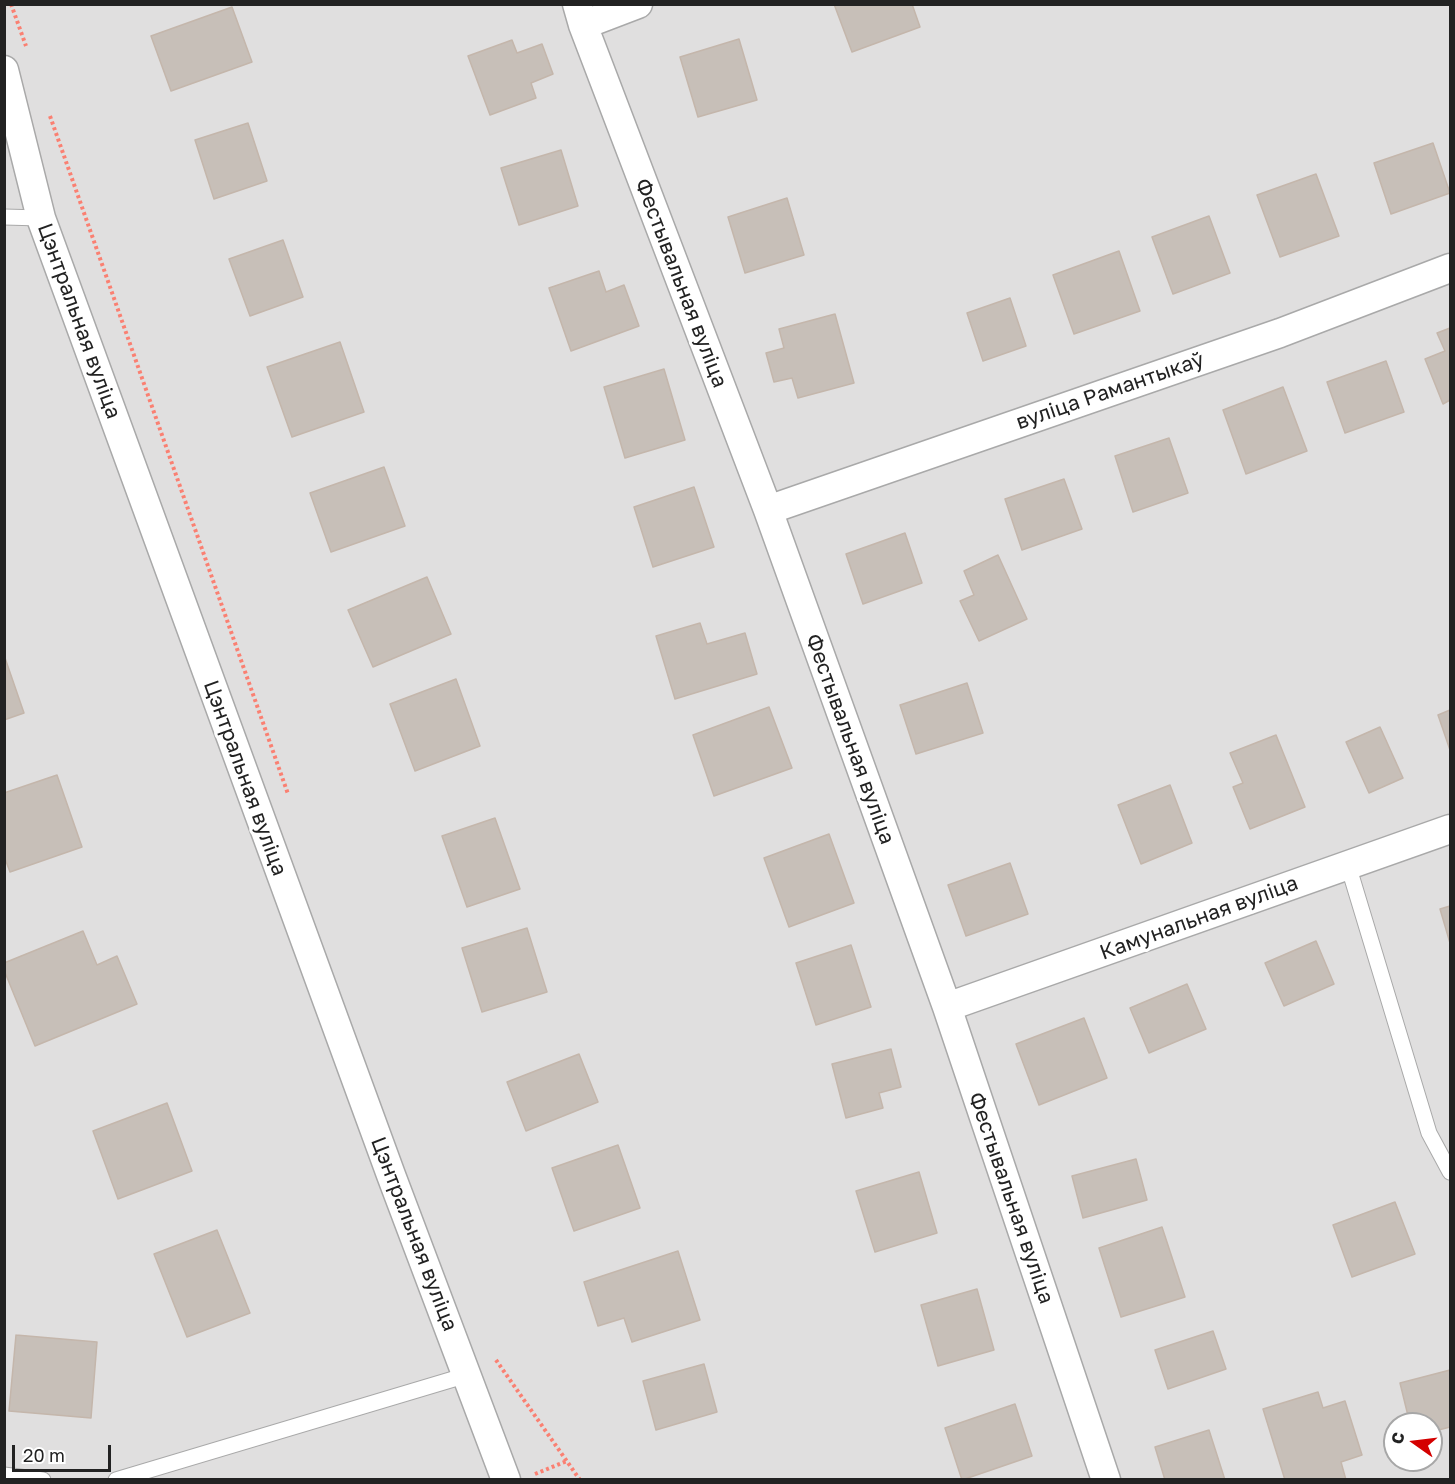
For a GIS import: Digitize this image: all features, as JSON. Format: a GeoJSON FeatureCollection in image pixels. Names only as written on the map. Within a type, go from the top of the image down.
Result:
{"type":"FeatureCollection","features":[{"type":"Feature","properties":{"kind":"street"},"geometry":{"type":"LineString","coordinates":[[580,15],[638,4]]}},
{"type":"Feature","properties":{"kind":"street","name":"Фестывальная вуліца"},"geometry":{"type":"LineString","coordinates":[[580,15],[768,510],[947,1007],[1106,1479]]}},
{"type":"Feature","properties":{"kind":"street","name":"Цэнтральная вуліца"},"geometry":{"type":"LineString","coordinates":[[4,70],[40,218],[467,1375],[518,1478]]}},
{"type":"Feature","properties":{"kind":"street","name":"вуліца Рамантыкаў"},"geometry":{"type":"LineString","coordinates":[[768,510],[1280,333],[1450,268]]}},
{"type":"Feature","properties":{"kind":"street","name":"Камунальная вуліца"},"geometry":{"type":"LineString","coordinates":[[947,1007],[1450,829]]}},
{"type":"Feature","properties":{"kind":"lane"},"geometry":{"type":"LineString","coordinates":[[4,217],[40,218]]}},
{"type":"Feature","properties":{"kind":"lane"},"geometry":{"type":"LineString","coordinates":[[1348,865],[1429,1133],[1450,1172]]}},
{"type":"Feature","properties":{"kind":"lane"},"geometry":{"type":"LineString","coordinates":[[116,1479],[467,1375]]}},
{"type":"Feature","properties":{"kind":"lane"},"geometry":{"type":"LineString","coordinates":[[4,1475],[43,1479]]}},
{"type":"Feature","properties":{"kind":"path"},"geometry":{"type":"LineString","coordinates":[[11,4],[27,50]]}},
{"type":"Feature","properties":{"kind":"path"},"geometry":{"type":"LineString","coordinates":[[46,106],[291,804]]}},
{"type":"Feature","properties":{"kind":"path"},"geometry":{"type":"LineString","coordinates":[[491,1353],[580,1479]]}},
{"type":"Feature","properties":{"kind":"path"},"geometry":{"type":"LineString","coordinates":[[518,1478],[567,1461]]}},
{"type":"Feature","properties":{"kind":"shaded area"},"geometry":{"type":"Polygon","coordinates":[[[5,5],[1450,5],[1450,1479],[5,1480],[5,5]]]}},
{"type":"Feature","properties":{"kind":"building"},"geometry":{"type":"Polygon","coordinates":[[[834,4],[912,4],[920,27],[852,52],[834,4]]]}},
{"type":"Feature","properties":{"kind":"building"},"geometry":{"type":"Polygon","coordinates":[[[232,7],[252,62],[171,91],[151,36],[232,7]]]}},
{"type":"Feature","properties":{"kind":"building"},"geometry":{"type":"Polygon","coordinates":[[[739,39],[757,100],[698,117],[680,57],[739,39]]]}},
{"type":"Feature","properties":{"kind":"building"},"geometry":{"type":"Polygon","coordinates":[[[512,40],[517,53],[542,44],[553,74],[531,83],[536,98],[490,115],[468,56],[512,40]]]}},
{"type":"Feature","properties":{"kind":"building"},"geometry":{"type":"Polygon","coordinates":[[[248,123],[267,181],[214,199],[195,140],[248,123]]]}},
{"type":"Feature","properties":{"kind":"building"},"geometry":{"type":"Polygon","coordinates":[[[1433,143],[1450,193],[1391,214],[1374,163],[1433,143]]]}},
{"type":"Feature","properties":{"kind":"building"},"geometry":{"type":"Polygon","coordinates":[[[561,150],[578,206],[519,225],[501,168],[561,150]]]}},
{"type":"Feature","properties":{"kind":"building"},"geometry":{"type":"Polygon","coordinates":[[[1316,174],[1339,236],[1280,257],[1257,195],[1316,174]]]}},
{"type":"Feature","properties":{"kind":"building"},"geometry":{"type":"Polygon","coordinates":[[[787,198],[804,255],[745,273],[728,217],[787,198]]]}},
{"type":"Feature","properties":{"kind":"building"},"geometry":{"type":"Polygon","coordinates":[[[1209,216],[1230,273],[1173,294],[1152,237],[1209,216]]]}},
{"type":"Feature","properties":{"kind":"building"},"geometry":{"type":"Polygon","coordinates":[[[283,240],[303,297],[250,316],[229,259],[283,240]]]}},
{"type":"Feature","properties":{"kind":"building"},"geometry":{"type":"Polygon","coordinates":[[[1119,251],[1140,311],[1074,334],[1053,275],[1119,251]]]}},
{"type":"Feature","properties":{"kind":"building"},"geometry":{"type":"Polygon","coordinates":[[[599,271],[606,292],[624,285],[639,326],[571,351],[549,288],[599,271]]]}},
{"type":"Feature","properties":{"kind":"building"},"geometry":{"type":"Polygon","coordinates":[[[1010,298],[1026,346],[983,361],[967,313],[1010,298]]]}},
{"type":"Feature","properties":{"kind":"building"},"geometry":{"type":"Polygon","coordinates":[[[835,314],[854,383],[798,398],[792,378],[774,382],[766,353],[784,348],[779,329],[835,314]]]}},
{"type":"Feature","properties":{"kind":"building"},"geometry":{"type":"Polygon","coordinates":[[[1450,328],[1450,400],[1443,404],[1425,359],[1445,351],[1437,333],[1450,328]]]}},
{"type":"Feature","properties":{"kind":"building"},"geometry":{"type":"Polygon","coordinates":[[[340,342],[364,412],[292,437],[267,367],[340,342]]]}},
{"type":"Feature","properties":{"kind":"building"},"geometry":{"type":"Polygon","coordinates":[[[1386,361],[1404,412],[1345,433],[1327,382],[1386,361]]]}},
{"type":"Feature","properties":{"kind":"building"},"geometry":{"type":"Polygon","coordinates":[[[664,369],[685,440],[625,458],[604,387],[664,369]]]}},
{"type":"Feature","properties":{"kind":"building"},"geometry":{"type":"Polygon","coordinates":[[[1283,387],[1307,451],[1246,474],[1223,410],[1283,387]]]}},
{"type":"Feature","properties":{"kind":"building"},"geometry":{"type":"Polygon","coordinates":[[[1169,438],[1188,493],[1133,512],[1115,456],[1169,438]]]}},
{"type":"Feature","properties":{"kind":"building"},"geometry":{"type":"Polygon","coordinates":[[[384,467],[405,526],[331,552],[310,493],[384,467]]]}},
{"type":"Feature","properties":{"kind":"building"},"geometry":{"type":"Polygon","coordinates":[[[1064,479],[1082,529],[1022,550],[1005,499],[1064,479]]]}},
{"type":"Feature","properties":{"kind":"building"},"geometry":{"type":"Polygon","coordinates":[[[694,487],[714,547],[653,567],[634,507],[694,487]]]}},
{"type":"Feature","properties":{"kind":"building"},"geometry":{"type":"Polygon","coordinates":[[[905,533],[922,583],[863,604],[846,554],[905,533]]]}},
{"type":"Feature","properties":{"kind":"building"},"geometry":{"type":"Polygon","coordinates":[[[998,555],[1027,619],[979,641],[960,601],[974,595],[964,571],[998,555]]]}},
{"type":"Feature","properties":{"kind":"building"},"geometry":{"type":"Polygon","coordinates":[[[427,577],[451,634],[373,667],[348,610],[427,577]]]}},
{"type":"Feature","properties":{"kind":"building"},"geometry":{"type":"Polygon","coordinates":[[[700,623],[707,644],[745,633],[757,674],[675,699],[656,636],[700,623]]]}},
{"type":"Feature","properties":{"kind":"building"},"geometry":{"type":"Polygon","coordinates":[[[4,655],[24,713],[4,720],[4,655]]]}},
{"type":"Feature","properties":{"kind":"building"},"geometry":{"type":"Polygon","coordinates":[[[456,679],[480,746],[415,771],[390,704],[456,679]]]}},
{"type":"Feature","properties":{"kind":"building"},"geometry":{"type":"Polygon","coordinates":[[[967,683],[983,733],[916,754],[900,705],[967,683]]]}},
{"type":"Feature","properties":{"kind":"building"},"geometry":{"type":"Polygon","coordinates":[[[769,707],[792,768],[714,796],[693,735],[769,707]]]}},
{"type":"Feature","properties":{"kind":"building"},"geometry":{"type":"Polygon","coordinates":[[[1450,710],[1450,750],[1438,715],[1450,710]]]}},
{"type":"Feature","properties":{"kind":"building"},"geometry":{"type":"Polygon","coordinates":[[[1380,727],[1403,778],[1369,793],[1346,742],[1380,727]]]}},
{"type":"Feature","properties":{"kind":"building"},"geometry":{"type":"Polygon","coordinates":[[[1276,735],[1305,807],[1250,829],[1233,787],[1243,783],[1230,753],[1276,735]]]}},
{"type":"Feature","properties":{"kind":"building"},"geometry":{"type":"Polygon","coordinates":[[[57,775],[82,847],[10,872],[4,856],[4,793],[57,775]]]}},
{"type":"Feature","properties":{"kind":"building"},"geometry":{"type":"Polygon","coordinates":[[[1170,785],[1192,843],[1141,864],[1118,805],[1170,785]]]}},
{"type":"Feature","properties":{"kind":"building"},"geometry":{"type":"Polygon","coordinates":[[[495,818],[520,889],[467,907],[442,836],[495,818]]]}},
{"type":"Feature","properties":{"kind":"building"},"geometry":{"type":"Polygon","coordinates":[[[829,834],[854,903],[789,927],[764,858],[829,834]]]}},
{"type":"Feature","properties":{"kind":"building"},"geometry":{"type":"Polygon","coordinates":[[[1010,863],[1028,914],[966,936],[948,885],[1010,863]]]}},
{"type":"Feature","properties":{"kind":"building"},"geometry":{"type":"Polygon","coordinates":[[[1450,906],[1450,943],[1440,909],[1450,906]]]}},
{"type":"Feature","properties":{"kind":"building"},"geometry":{"type":"Polygon","coordinates":[[[527,928],[547,992],[482,1012],[462,948],[527,928]]]}},
{"type":"Feature","properties":{"kind":"building"},"geometry":{"type":"Polygon","coordinates":[[[83,931],[97,965],[117,956],[137,1004],[35,1046],[4,970],[4,963],[83,931]]]}},
{"type":"Feature","properties":{"kind":"building"},"geometry":{"type":"Polygon","coordinates":[[[1316,941],[1334,984],[1284,1006],[1265,963],[1316,941]]]}},
{"type":"Feature","properties":{"kind":"building"},"geometry":{"type":"Polygon","coordinates":[[[851,945],[871,1007],[816,1025],[796,963],[851,945]]]}},
{"type":"Feature","properties":{"kind":"building"},"geometry":{"type":"Polygon","coordinates":[[[1187,984],[1206,1029],[1149,1053],[1130,1008],[1187,984]]]}},
{"type":"Feature","properties":{"kind":"building"},"geometry":{"type":"Polygon","coordinates":[[[1084,1018],[1107,1078],[1039,1105],[1016,1044],[1084,1018]]]}},
{"type":"Feature","properties":{"kind":"building"},"geometry":{"type":"Polygon","coordinates":[[[891,1049],[901,1087],[879,1093],[883,1108],[846,1118],[832,1064],[891,1049]]]}},
{"type":"Feature","properties":{"kind":"building"},"geometry":{"type":"Polygon","coordinates":[[[579,1054],[598,1102],[526,1131],[507,1082],[579,1054]]]}},
{"type":"Feature","properties":{"kind":"building"},"geometry":{"type":"Polygon","coordinates":[[[167,1103],[192,1171],[118,1199],[93,1131],[167,1103]]]}},
{"type":"Feature","properties":{"kind":"building"},"geometry":{"type":"Polygon","coordinates":[[[618,1145],[640,1208],[574,1231],[552,1168],[618,1145]]]}},
{"type":"Feature","properties":{"kind":"building"},"geometry":{"type":"Polygon","coordinates":[[[1136,1159],[1147,1200],[1083,1218],[1072,1176],[1136,1159]]]}},
{"type":"Feature","properties":{"kind":"building"},"geometry":{"type":"Polygon","coordinates":[[[919,1172],[937,1233],[875,1252],[856,1191],[919,1172]]]}},
{"type":"Feature","properties":{"kind":"building"},"geometry":{"type":"Polygon","coordinates":[[[1395,1202],[1415,1254],[1352,1277],[1333,1225],[1395,1202]]]}},
{"type":"Feature","properties":{"kind":"building"},"geometry":{"type":"Polygon","coordinates":[[[1162,1227],[1185,1297],[1121,1317],[1099,1248],[1162,1227]]]}},
{"type":"Feature","properties":{"kind":"building"},"geometry":{"type":"Polygon","coordinates":[[[217,1230],[250,1313],[187,1337],[154,1254],[217,1230]]]}},
{"type":"Feature","properties":{"kind":"building"},"geometry":{"type":"Polygon","coordinates":[[[678,1251],[700,1320],[632,1342],[624,1318],[598,1326],[584,1282],[678,1251]]]}},
{"type":"Feature","properties":{"kind":"building"},"geometry":{"type":"Polygon","coordinates":[[[977,1289],[994,1350],[938,1366],[921,1305],[977,1289]]]}},
{"type":"Feature","properties":{"kind":"building"},"geometry":{"type":"Polygon","coordinates":[[[1213,1331],[1226,1369],[1168,1389],[1155,1350],[1213,1331]]]}},
{"type":"Feature","properties":{"kind":"building"},"geometry":{"type":"Polygon","coordinates":[[[16,1335],[97,1342],[91,1418],[9,1411],[16,1335]]]}},
{"type":"Feature","properties":{"kind":"building"},"geometry":{"type":"Polygon","coordinates":[[[704,1364],[717,1412],[656,1430],[643,1381],[704,1364]]]}},
{"type":"Feature","properties":{"kind":"building"},"geometry":{"type":"Polygon","coordinates":[[[1450,1370],[1450,1427],[1443,1429],[1443,1412],[1407,1412],[1400,1383],[1450,1370]]]}},
{"type":"Feature","properties":{"kind":"building"},"geometry":{"type":"Polygon","coordinates":[[[1318,1392],[1323,1408],[1345,1401],[1362,1455],[1341,1462],[1346,1480],[1285,1480],[1263,1409],[1318,1392]]]}},
{"type":"Feature","properties":{"kind":"building"},"geometry":{"type":"Polygon","coordinates":[[[1015,1404],[1032,1456],[962,1480],[945,1428],[1015,1404]]]}},
{"type":"Feature","properties":{"kind":"building"},"geometry":{"type":"Polygon","coordinates":[[[1209,1430],[1225,1480],[1165,1480],[1155,1447],[1209,1430]]]}}]}
